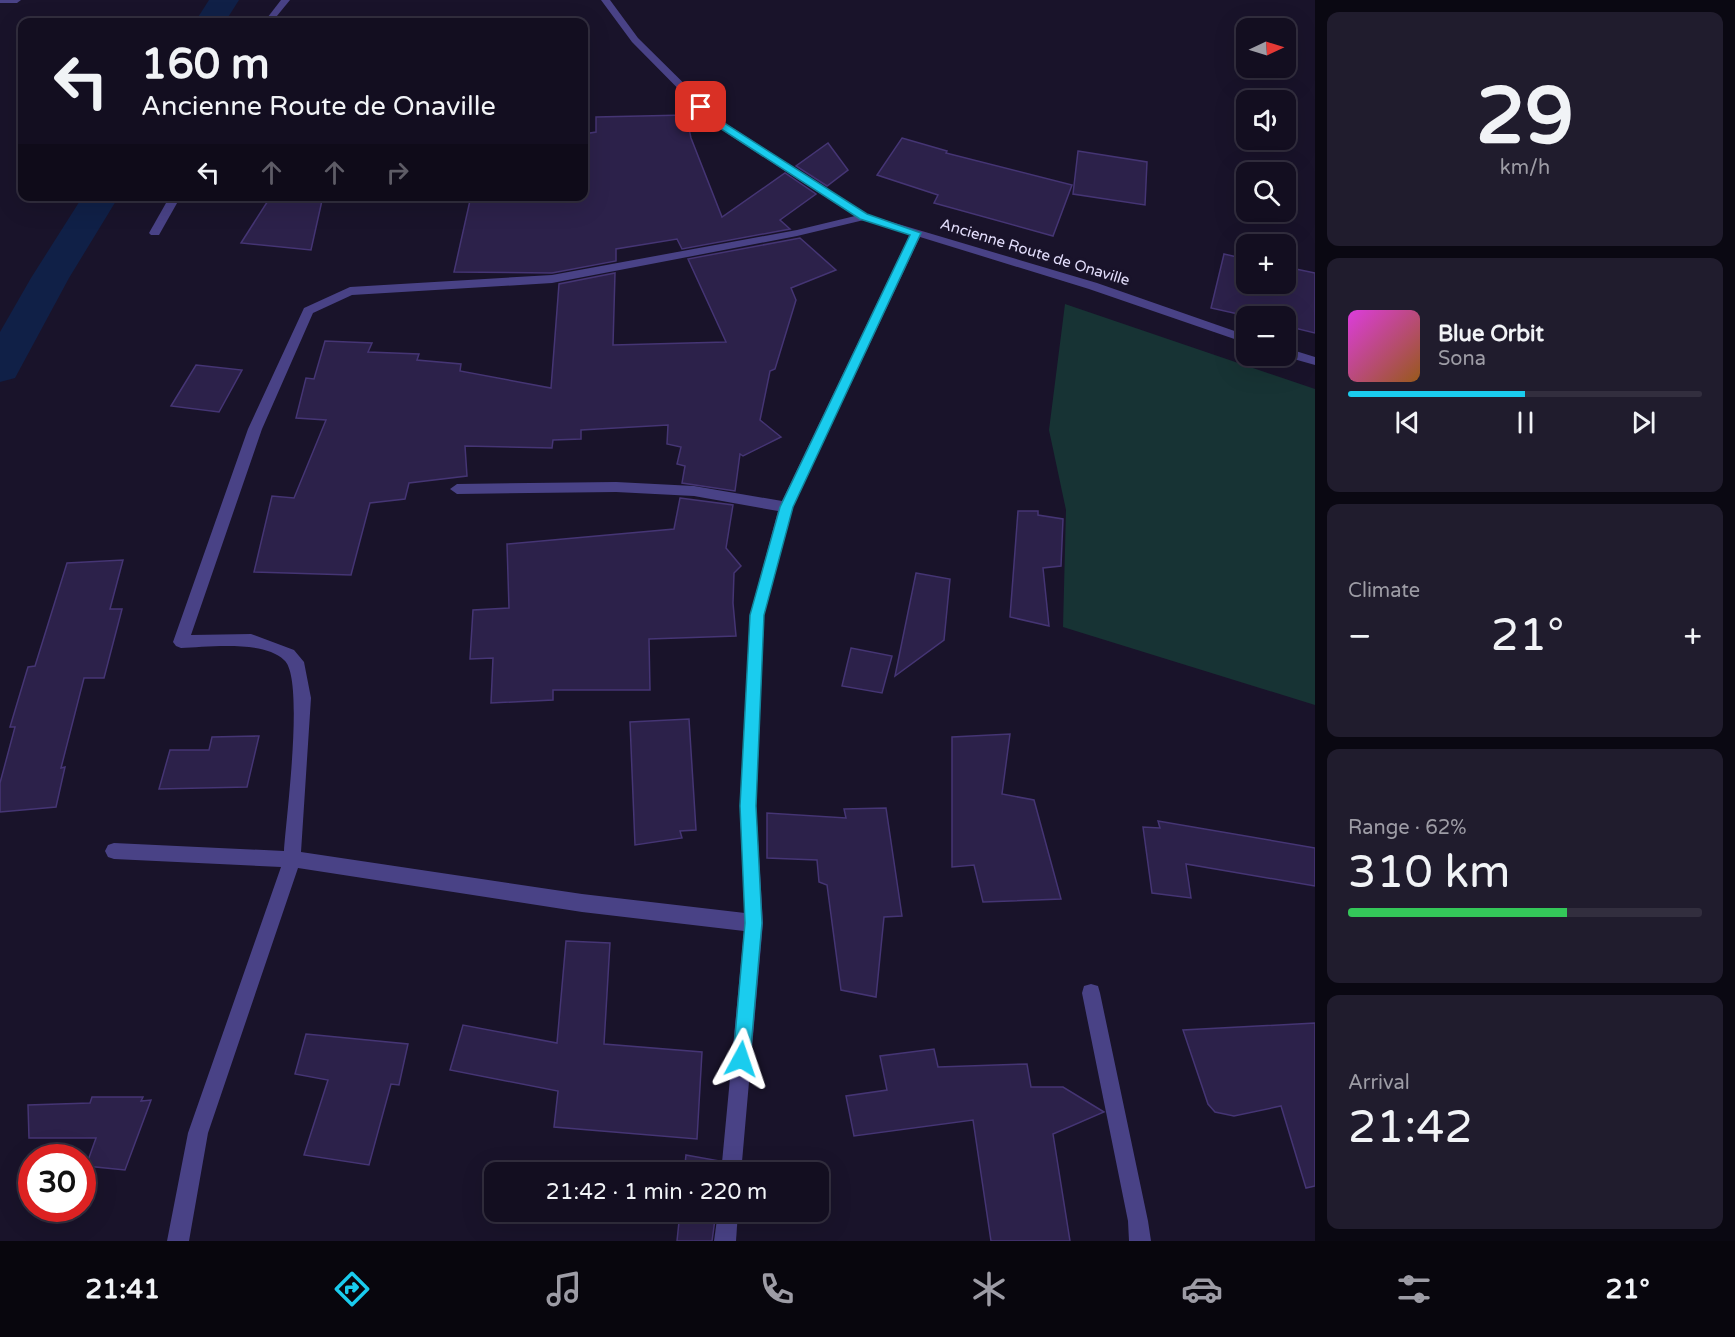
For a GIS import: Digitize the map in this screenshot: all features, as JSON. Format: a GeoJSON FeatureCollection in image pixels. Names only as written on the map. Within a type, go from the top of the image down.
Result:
{"type":"FeatureCollection","features":[{"type":"Feature","properties":{"kind":"street"},"geometry":{"type":"LineString","coordinates":[[0,0],[17,0]]}},
{"type":"Feature","properties":{"kind":"street"},"geometry":{"type":"LineString","coordinates":[[271,18],[286,0]]}},
{"type":"Feature","properties":{"kind":"street","name":"Ancienne Route de Onaville"},"geometry":{"type":"LineString","coordinates":[[605,0],[635,40],[718,123],[864,217],[1093,286],[1236,336]]}},
{"type":"Feature","properties":{"kind":"street"},"geometry":{"type":"LineString","coordinates":[[155,233],[173,201]]}},
{"type":"Feature","properties":{"kind":"street"},"geometry":{"type":"LineString","coordinates":[[178,1241],[198,1133],[292,859],[303,698],[299,667],[289,654],[251,640],[181,642],[255,429],[308,311],[350,291],[552,279],[797,233],[864,217]]}},
{"type":"Feature","properties":{"kind":"street"},"geometry":{"type":"LineString","coordinates":[[732,1162],[754,923],[748,806],[757,615],[786,507],[916,233]]}},
{"type":"Feature","properties":{"kind":"street"},"geometry":{"type":"LineString","coordinates":[[1296,355],[1315,361]]}},
{"type":"Feature","properties":{"kind":"street"},"geometry":{"type":"LineString","coordinates":[[458,489],[616,486],[694,491],[786,507]]}},
{"type":"Feature","properties":{"kind":"street"},"geometry":{"type":"LineString","coordinates":[[114,851],[292,859],[582,903],[754,923]]}},
{"type":"Feature","properties":{"kind":"street"},"geometry":{"type":"LineString","coordinates":[[1092,993],[1138,1221],[1140,1241]]}},
{"type":"Feature","properties":{"kind":"street"},"geometry":{"type":"LineString","coordinates":[[725,1241],[727,1222]]}},
{"type":"Feature","properties":{"kind":"green space"},"geometry":{"type":"Polygon","coordinates":[[[1065,304],[1236,362],[1236,366],[1247,366],[1315,389],[1315,705],[1063,627],[1066,510],[1049,430],[1065,304]]]}},
{"type":"Feature","properties":{"kind":"building"},"geometry":{"type":"Polygon","coordinates":[[[686,115],[691,138],[722,217],[785,173],[816,194],[780,220],[790,229],[682,249],[677,239],[616,249],[616,261],[552,273],[454,272],[470,201],[588,201],[588,133],[596,132],[596,117],[686,115]]]}},
{"type":"Feature","properties":{"kind":"building"},"geometry":{"type":"Polygon","coordinates":[[[902,138],[947,151],[946,153],[1072,185],[1053,236],[934,203],[938,195],[877,175],[902,138]]]}},
{"type":"Feature","properties":{"kind":"building"},"geometry":{"type":"Polygon","coordinates":[[[828,143],[848,170],[827,186],[796,166],[828,143]]]}},
{"type":"Feature","properties":{"kind":"building"},"geometry":{"type":"Polygon","coordinates":[[[1078,151],[1147,162],[1145,205],[1073,194],[1078,151]]]}},
{"type":"Feature","properties":{"kind":"building"},"geometry":{"type":"Polygon","coordinates":[[[268,201],[322,201],[311,250],[241,243],[268,201]]]}},
{"type":"Feature","properties":{"kind":"building"},"geometry":{"type":"Polygon","coordinates":[[[800,238],[836,270],[791,288],[796,300],[775,369],[770,371],[760,420],[781,437],[743,456],[740,454],[735,491],[682,483],[685,466],[677,464],[681,447],[667,444],[668,425],[581,430],[581,439],[553,440],[552,448],[465,446],[467,476],[409,483],[405,499],[370,503],[351,575],[254,572],[272,496],[294,498],[326,420],[296,418],[306,378],[314,379],[325,341],[372,343],[368,352],[419,354],[417,360],[461,364],[460,371],[551,388],[559,284],[615,273],[613,345],[726,342],[688,259],[800,238]]]}},
{"type":"Feature","properties":{"kind":"building"},"geometry":{"type":"Polygon","coordinates":[[[1224,254],[1236,257],[1236,294],[1296,294],[1296,269],[1315,273],[1315,333],[1296,328],[1296,306],[1236,306],[1236,314],[1211,308],[1224,254]]]}},
{"type":"Feature","properties":{"kind":"building"},"geometry":{"type":"Polygon","coordinates":[[[196,365],[242,370],[219,412],[171,406],[196,365]]]}},
{"type":"Feature","properties":{"kind":"building"},"geometry":{"type":"Polygon","coordinates":[[[680,498],[733,505],[726,548],[741,566],[734,573],[733,603],[736,636],[649,639],[650,690],[553,690],[553,700],[491,703],[493,658],[470,659],[473,610],[509,608],[507,544],[674,529],[680,498]]]}},
{"type":"Feature","properties":{"kind":"building"},"geometry":{"type":"Polygon","coordinates":[[[1018,511],[1038,511],[1038,515],[1063,519],[1061,566],[1043,568],[1049,626],[1010,617],[1018,511]]]}},
{"type":"Feature","properties":{"kind":"building"},"geometry":{"type":"Polygon","coordinates":[[[123,560],[110,609],[122,609],[104,678],[84,678],[61,768],[65,767],[56,807],[0,812],[0,783],[15,727],[10,727],[28,667],[35,666],[67,563],[123,560]]]}},
{"type":"Feature","properties":{"kind":"building"},"geometry":{"type":"Polygon","coordinates":[[[916,573],[950,579],[944,640],[895,676],[916,573]]]}},
{"type":"Feature","properties":{"kind":"building"},"geometry":{"type":"Polygon","coordinates":[[[851,648],[892,656],[882,693],[842,686],[851,648]]]}},
{"type":"Feature","properties":{"kind":"building"},"geometry":{"type":"Polygon","coordinates":[[[689,719],[696,830],[680,831],[682,838],[635,845],[630,722],[689,719]]]}},
{"type":"Feature","properties":{"kind":"building"},"geometry":{"type":"Polygon","coordinates":[[[1010,734],[1002,794],[1034,800],[1061,899],[983,902],[974,865],[952,867],[952,737],[1010,734]]]}},
{"type":"Feature","properties":{"kind":"building"},"geometry":{"type":"Polygon","coordinates":[[[259,736],[247,787],[159,789],[170,750],[209,750],[212,737],[259,736]]]}},
{"type":"Feature","properties":{"kind":"building"},"geometry":{"type":"Polygon","coordinates":[[[886,808],[902,916],[884,917],[876,997],[841,990],[827,885],[819,882],[817,860],[767,858],[767,813],[846,818],[844,809],[886,808]]]}},
{"type":"Feature","properties":{"kind":"building"},"geometry":{"type":"Polygon","coordinates":[[[1158,821],[1315,848],[1315,886],[1186,864],[1191,898],[1152,893],[1143,827],[1160,828],[1158,821]]]}},
{"type":"Feature","properties":{"kind":"building"},"geometry":{"type":"Polygon","coordinates":[[[566,941],[610,943],[604,1044],[702,1052],[697,1139],[554,1127],[558,1091],[450,1070],[463,1025],[557,1043],[566,941]]]}},
{"type":"Feature","properties":{"kind":"building"},"geometry":{"type":"Polygon","coordinates":[[[1315,1023],[1315,1186],[1306,1188],[1281,1106],[1234,1116],[1215,1112],[1208,1104],[1183,1030],[1315,1023]]]}},
{"type":"Feature","properties":{"kind":"building"},"geometry":{"type":"Polygon","coordinates":[[[306,1034],[408,1044],[399,1085],[391,1084],[369,1165],[304,1155],[328,1080],[295,1074],[306,1034]]]}},
{"type":"Feature","properties":{"kind":"building"},"geometry":{"type":"Polygon","coordinates":[[[934,1049],[938,1067],[1027,1064],[1031,1087],[1063,1087],[1104,1112],[1053,1134],[1070,1241],[991,1241],[973,1120],[854,1136],[846,1096],[887,1090],[880,1056],[934,1049]]]}},
{"type":"Feature","properties":{"kind":"building"},"geometry":{"type":"Polygon","coordinates":[[[92,1097],[143,1097],[141,1101],[151,1100],[125,1170],[96,1167],[96,1144],[94,1144],[96,1138],[29,1138],[28,1105],[90,1103],[92,1097]]]}},
{"type":"Feature","properties":{"kind":"building"},"geometry":{"type":"Polygon","coordinates":[[[686,1155],[720,1161],[720,1162],[685,1162],[686,1155]]]}},
{"type":"Feature","properties":{"kind":"building"},"geometry":{"type":"Polygon","coordinates":[[[679,1222],[715,1222],[712,1241],[677,1241],[679,1222]]]}},
{"type":"Feature","properties":{"kind":"waterway"},"geometry":{"type":"LineString","coordinates":[[213,18],[224,0]]}},
{"type":"Feature","properties":{"kind":"waterway"},"geometry":{"type":"LineString","coordinates":[[0,368],[50,278],[98,201]]}},
{"type":"Feature","properties":{"kind":"route"},"geometry":{"type":"LineString","coordinates":[[701,107],[718,123],[864,217],[916,233],[786,507],[757,615],[748,806],[754,923],[741,1059]]}}]}
